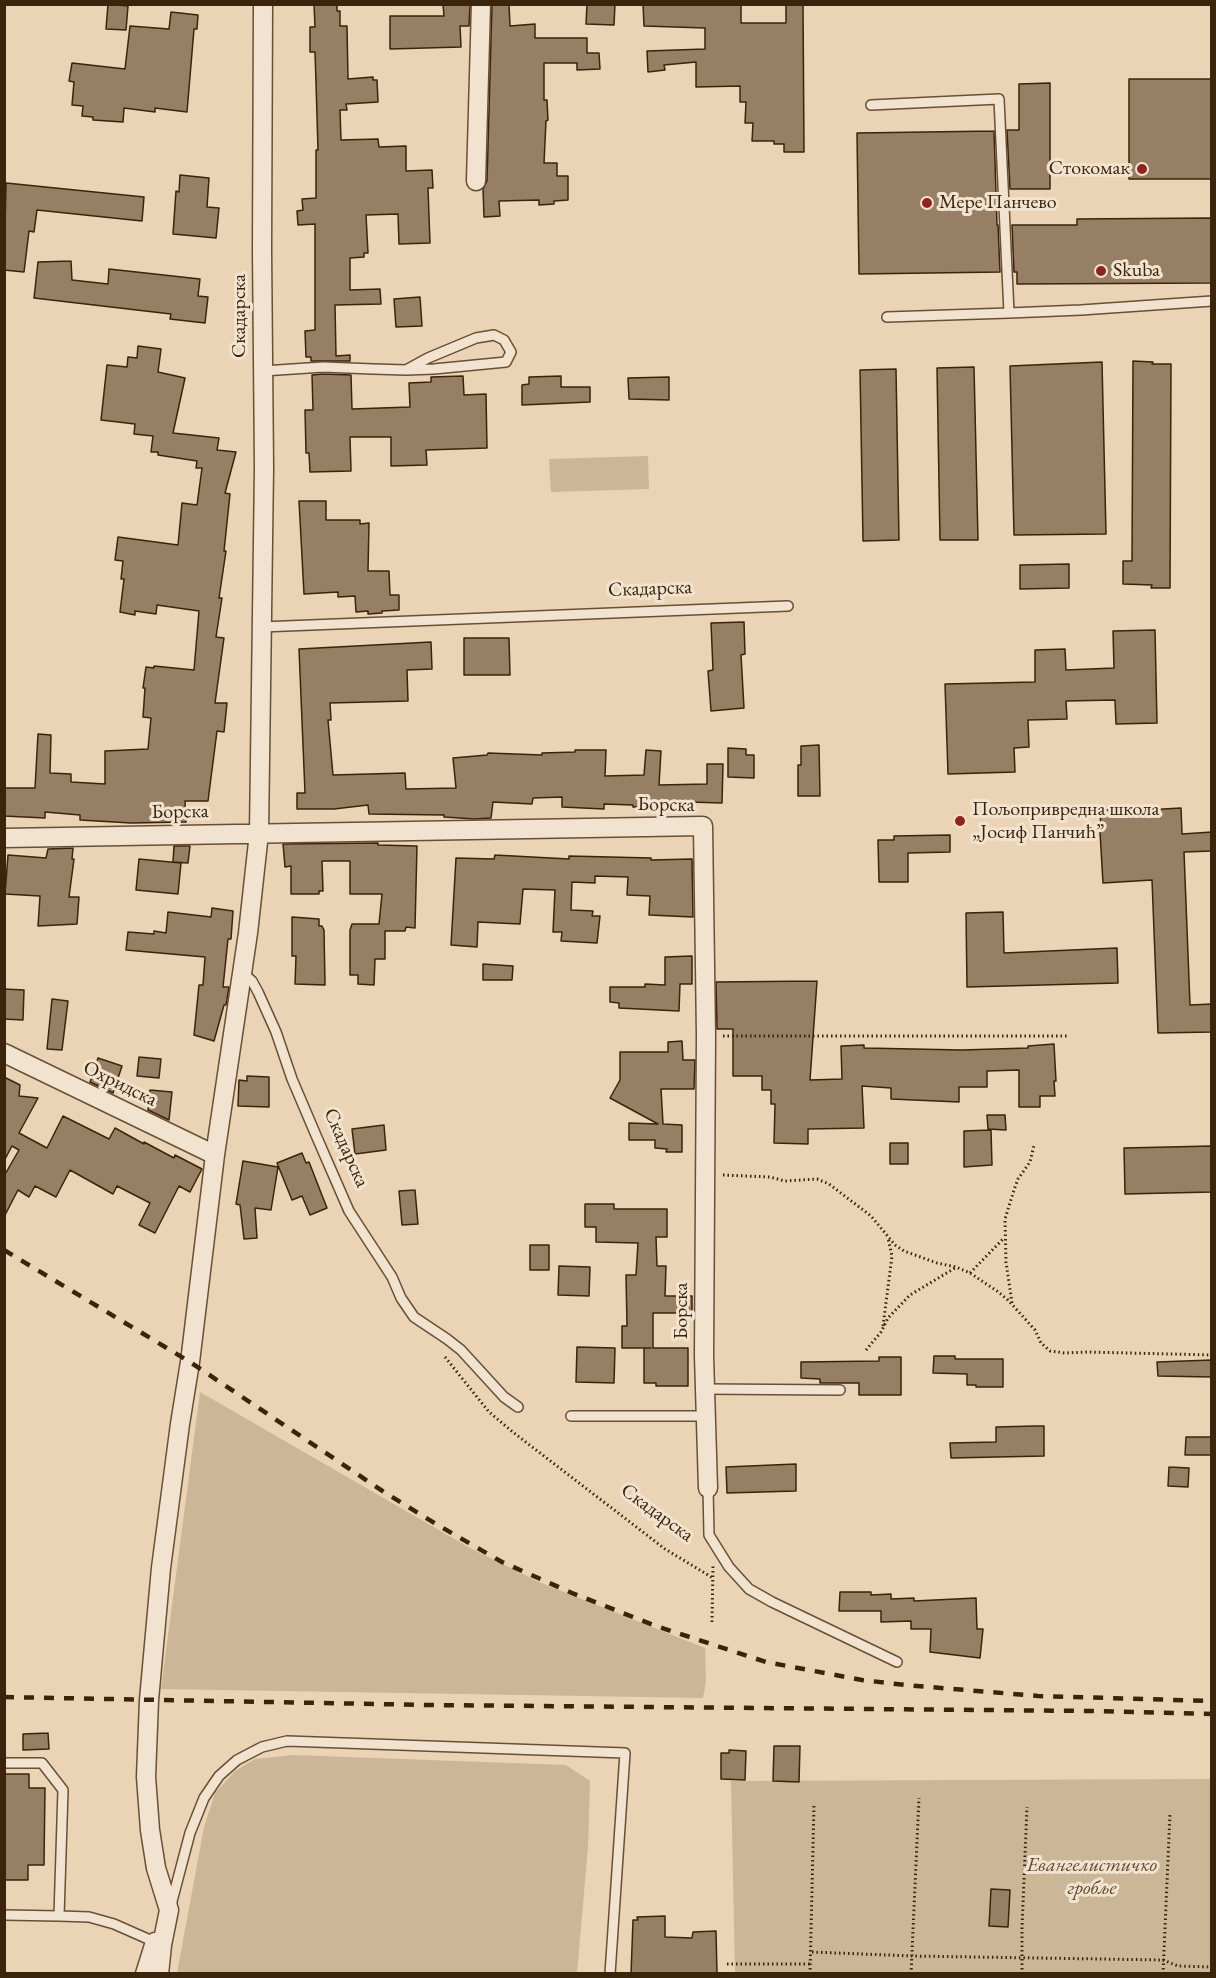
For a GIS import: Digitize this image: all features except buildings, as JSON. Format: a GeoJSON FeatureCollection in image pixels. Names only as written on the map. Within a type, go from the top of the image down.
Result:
{"type":"FeatureCollection","features":[{"type":"Feature","properties":{"kind":"street","name":"Скадарска"},"geometry":{"type":"LineString","coordinates":[[170,1910],[156,1868],[150,1830],[146,1778],[149,1700],[160,1568],[190,1362],[215,1155],[243,973],[259,833],[264,4]]}},
{"type":"Feature","properties":{"kind":"street"},"geometry":{"type":"LineString","coordinates":[[477,181],[481,4]]}},
{"type":"Feature","properties":{"kind":"street","name":"Борска"},"geometry":{"type":"LineString","coordinates":[[4,838],[703,826],[706,1036],[705,1416],[708,1488]]}},
{"type":"Feature","properties":{"kind":"street","name":"Охридска"},"geometry":{"type":"LineString","coordinates":[[4,1053],[215,1155]]}},
{"type":"Feature","properties":{"kind":"street"},"geometry":{"type":"LineString","coordinates":[[145,1974],[170,1910]]}},
{"type":"Feature","properties":{"kind":"street"},"geometry":{"type":"LineString","coordinates":[[158,1944],[159,1974]]}},
{"type":"Feature","properties":{"kind":"lane"},"geometry":{"type":"LineString","coordinates":[[871,105],[999,99],[1009,313]]}},
{"type":"Feature","properties":{"kind":"lane"},"geometry":{"type":"LineString","coordinates":[[887,317],[1081,310],[1212,301]]}},
{"type":"Feature","properties":{"kind":"lane"},"geometry":{"type":"LineString","coordinates":[[263,371],[322,367],[406,370],[506,362],[511,352],[504,340],[494,334],[476,338],[406,370]]}},
{"type":"Feature","properties":{"kind":"lane","name":"Скадарска"},"geometry":{"type":"LineString","coordinates":[[261,627],[788,606]]}},
{"type":"Feature","properties":{"kind":"lane","name":"Скадарска"},"geometry":{"type":"LineString","coordinates":[[243,973],[252,981],[267,1012],[292,1079],[349,1211],[374,1248],[414,1317],[461,1350],[504,1397],[518,1407]]}},
{"type":"Feature","properties":{"kind":"lane"},"geometry":{"type":"LineString","coordinates":[[705,1389],[840,1390]]}},
{"type":"Feature","properties":{"kind":"lane"},"geometry":{"type":"LineString","coordinates":[[572,1416],[705,1416]]}},
{"type":"Feature","properties":{"kind":"lane"},"geometry":{"type":"LineString","coordinates":[[708,1488],[709,1535],[735,1576],[749,1589],[897,1662]]}},
{"type":"Feature","properties":{"kind":"lane"},"geometry":{"type":"LineString","coordinates":[[170,1910],[190,1833],[204,1798],[219,1776],[237,1760],[262,1747],[287,1741],[625,1753],[610,1974]]}},
{"type":"Feature","properties":{"kind":"lane"},"geometry":{"type":"LineString","coordinates":[[4,1763],[42,1763],[63,1790],[59,1916]]}},
{"type":"Feature","properties":{"kind":"lane"},"geometry":{"type":"LineString","coordinates":[[4,1915],[89,1917],[114,1924],[158,1944]]}},
{"type":"Feature","properties":{"kind":"path"},"geometry":{"type":"LineString","coordinates":[[706,1036],[1067,1036]]}},
{"type":"Feature","properties":{"kind":"path"},"geometry":{"type":"LineString","coordinates":[[1012,1304],[1006,1262],[1005,1219],[1018,1179],[1030,1162],[1034,1145]]}},
{"type":"Feature","properties":{"kind":"path"},"geometry":{"type":"LineString","coordinates":[[705,1171],[706,1174],[713,1175],[785,1180],[817,1179],[829,1184],[871,1216],[895,1245],[904,1251],[970,1273],[997,1291],[1035,1330],[1041,1343],[1050,1351],[1212,1355]]}},
{"type":"Feature","properties":{"kind":"path"},"geometry":{"type":"LineString","coordinates":[[883,1328],[892,1256],[888,1237]]}},
{"type":"Feature","properties":{"kind":"path"},"geometry":{"type":"LineString","coordinates":[[970,1273],[1005,1237]]}},
{"type":"Feature","properties":{"kind":"path"},"geometry":{"type":"LineString","coordinates":[[866,1350],[888,1318],[910,1295],[956,1267]]}},
{"type":"Feature","properties":{"kind":"path","name":"Скадарска"},"geometry":{"type":"LineString","coordinates":[[430,1328],[445,1356],[489,1412],[665,1549],[713,1578]]}},
{"type":"Feature","properties":{"kind":"path"},"geometry":{"type":"LineString","coordinates":[[712,1622],[712,1551],[714,1544]]}},
{"type":"Feature","properties":{"kind":"path"},"geometry":{"type":"LineString","coordinates":[[911,1974],[919,1798]]}},
{"type":"Feature","properties":{"kind":"path"},"geometry":{"type":"LineString","coordinates":[[810,1974],[814,1804]]}},
{"type":"Feature","properties":{"kind":"path"},"geometry":{"type":"LineString","coordinates":[[1022,1974],[1027,1807]]}},
{"type":"Feature","properties":{"kind":"path"},"geometry":{"type":"LineString","coordinates":[[1163,1974],[1170,1814]]}},
{"type":"Feature","properties":{"kind":"path"},"geometry":{"type":"LineString","coordinates":[[812,1952],[1163,1960],[1178,1966],[1212,1967]]}},
{"type":"Feature","properties":{"kind":"path"},"geometry":{"type":"LineString","coordinates":[[727,1964],[811,1964]]}},
{"type":"Feature","properties":{"kind":"green space"},"geometry":{"type":"Polygon","coordinates":[[[648,456],[649,489],[551,492],[549,459],[648,456]]]}},
{"type":"Feature","properties":{"kind":"green space"},"geometry":{"type":"Polygon","coordinates":[[[200,1392],[470,1548],[539,1582],[705,1648],[706,1682],[703,1698],[161,1689],[200,1392]]]}},
{"type":"Feature","properties":{"kind":"green space"},"geometry":{"type":"Polygon","coordinates":[[[293,1755],[566,1765],[590,1781],[588,1847],[577,1973],[177,1973],[204,1827],[215,1793],[235,1771],[255,1759],[293,1755]]]}},
{"type":"Feature","properties":{"kind":"green space","name":"Евангелистичко гробље"},"geometry":{"type":"Polygon","coordinates":[[[1211,1779],[1211,1973],[735,1973],[731,1781],[1211,1779]]]}},
{"type":"Feature","properties":{"kind":"railway"},"geometry":{"type":"LineString","coordinates":[[4,1250],[190,1362],[384,1492],[436,1524],[502,1562],[656,1626],[766,1662],[862,1680],[1038,1696],[1212,1701]]}},
{"type":"Feature","properties":{"kind":"railway"},"geometry":{"type":"LineString","coordinates":[[4,1697],[428,1705],[1212,1714]]}},
{"type":"Feature","properties":{"kind":"place","name":"Стокомак"},"geometry":{"type":"Point","coordinates":[1142,169]}},
{"type":"Feature","properties":{"kind":"place","name":"Мере Панчево"},"geometry":{"type":"Point","coordinates":[927,203]}},
{"type":"Feature","properties":{"kind":"place","name":"Skuba"},"geometry":{"type":"Point","coordinates":[1101,271]}},
{"type":"Feature","properties":{"kind":"place","name":"Пољопривредна школа „Јосиф Панчић”"},"geometry":{"type":"Point","coordinates":[960,821]}}]}
